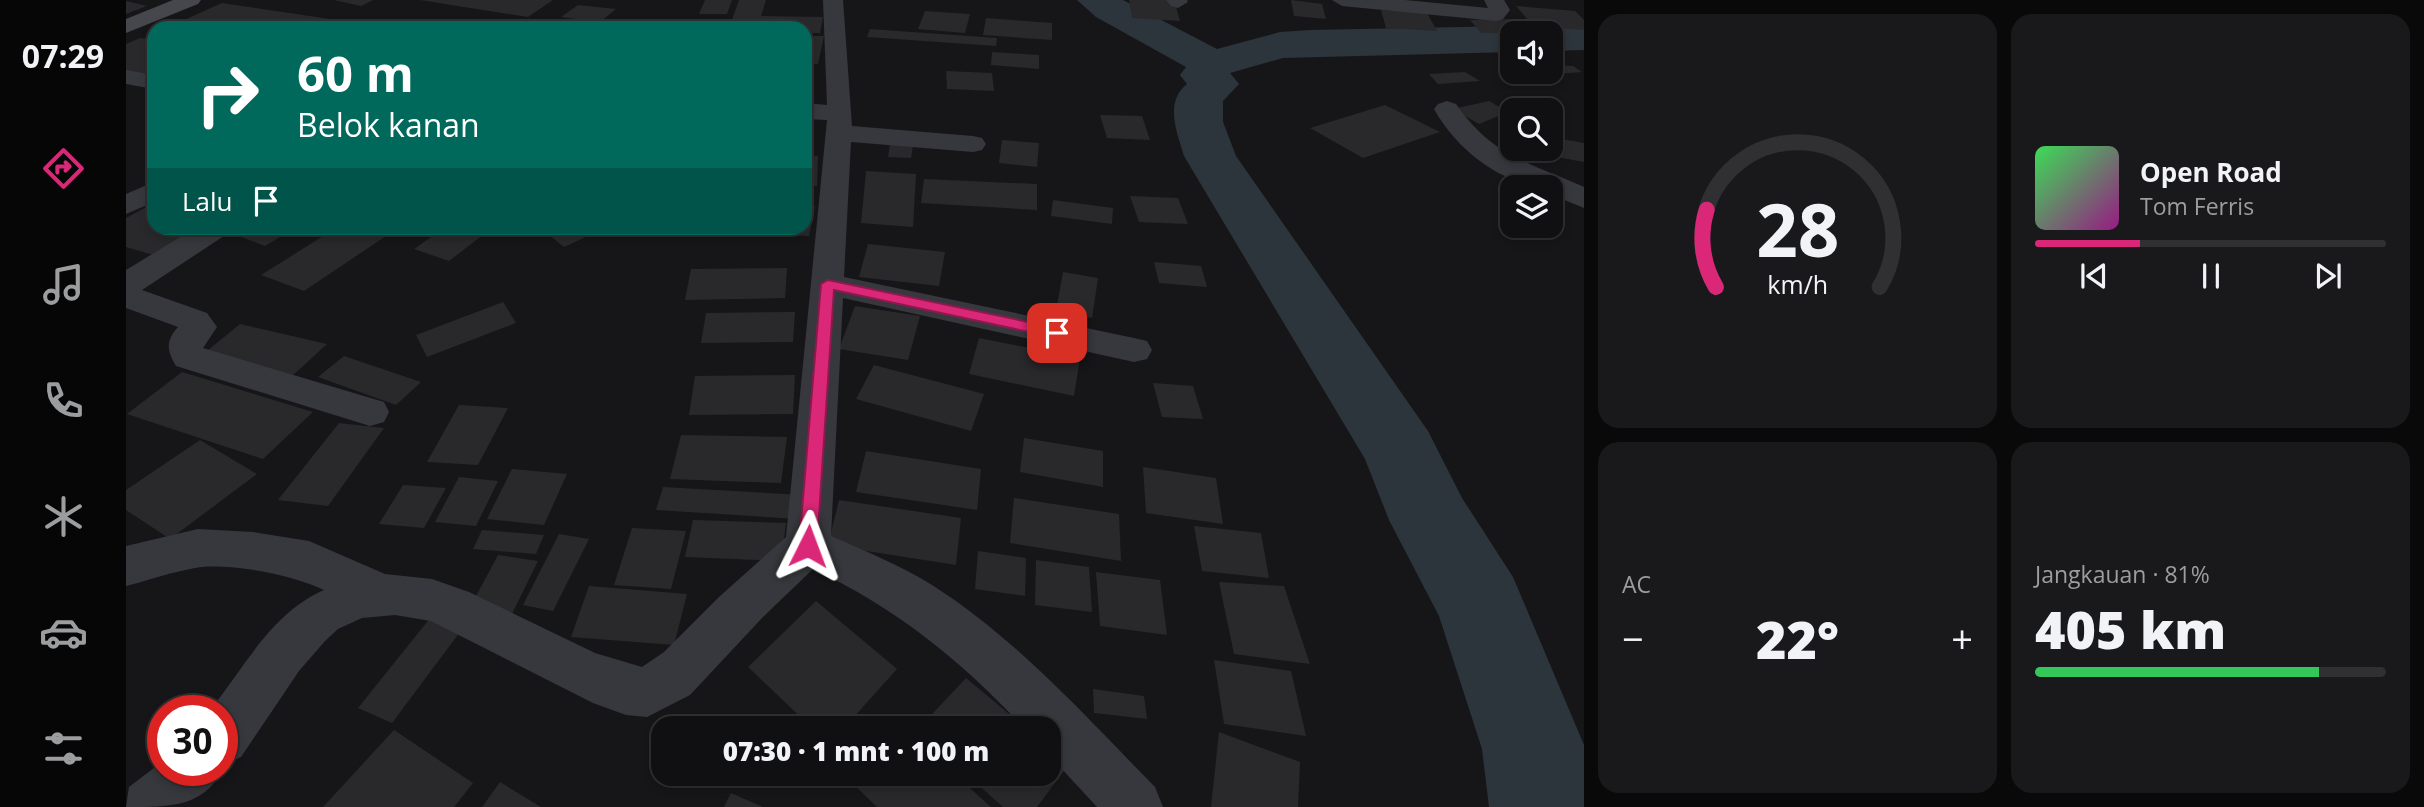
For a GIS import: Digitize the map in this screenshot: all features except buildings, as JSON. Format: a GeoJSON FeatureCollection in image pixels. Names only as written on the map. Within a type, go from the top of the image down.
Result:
{"type":"FeatureCollection","features":[{"type":"Feature","properties":{"kind":"street"},"geometry":{"type":"LineString","coordinates":[[126,27],[191,0]]}},
{"type":"Feature","properties":{"kind":"street"},"geometry":{"type":"LineString","coordinates":[[238,716],[299,633],[321,614],[345,602],[380,594],[410,595],[442,603],[491,624],[591,678],[629,691],[651,691],[700,651],[761,587],[808,546],[828,284],[827,119],[833,0]]}},
{"type":"Feature","properties":{"kind":"street"},"geometry":{"type":"LineString","coordinates":[[1342,0],[1496,15],[1500,10],[1494,0]]}},
{"type":"Feature","properties":{"kind":"street"},"geometry":{"type":"LineString","coordinates":[[126,77],[147,81]]}},
{"type":"Feature","properties":{"kind":"street"},"geometry":{"type":"LineString","coordinates":[[1447,109],[1455,127],[1470,143],[1501,161],[1584,199]]}},
{"type":"Feature","properties":{"kind":"street"},"geometry":{"type":"LineString","coordinates":[[827,119],[973,144]]}},
{"type":"Feature","properties":{"kind":"street"},"geometry":{"type":"LineString","coordinates":[[126,205],[147,194]]}},
{"type":"Feature","properties":{"kind":"street"},"geometry":{"type":"LineString","coordinates":[[126,285],[205,235]]}},
{"type":"Feature","properties":{"kind":"street"},"geometry":{"type":"LineString","coordinates":[[828,284],[1134,350]]}},
{"type":"Feature","properties":{"kind":"street"},"geometry":{"type":"LineString","coordinates":[[126,296],[195,321],[199,327],[186,341],[185,351],[189,357],[370,412]]}},
{"type":"Feature","properties":{"kind":"street"},"geometry":{"type":"LineString","coordinates":[[808,546],[917,602],[978,649],[1040,707],[1135,807]]}},
{"type":"Feature","properties":{"kind":"street"},"geometry":{"type":"LineString","coordinates":[[126,566],[198,548],[253,551],[309,561],[380,594]]}},
{"type":"Feature","properties":{"kind":"street"},"geometry":{"type":"LineString","coordinates":[[149,807],[175,786]]}},
{"type":"Feature","properties":{"kind":"waterway"},"geometry":{"type":"LineString","coordinates":[[1096,0],[1169,38],[1210,65]]}},
{"type":"Feature","properties":{"kind":"waterway"},"geometry":{"type":"LineString","coordinates":[[1563,38],[1584,37]]}},
{"type":"Feature","properties":{"kind":"waterway"},"geometry":{"type":"LineString","coordinates":[[1210,65],[1280,45],[1500,39]]}},
{"type":"Feature","properties":{"kind":"waterway"},"geometry":{"type":"LineString","coordinates":[[1210,65],[1203,75],[1216,84],[1199,97],[1198,122],[1210,156],[1401,452],[1431,520],[1481,606],[1534,749],[1543,807]]}},
{"type":"Feature","properties":{"kind":"route"},"geometry":{"type":"LineString","coordinates":[[808,546],[828,284],[1057,333]]}}]}
